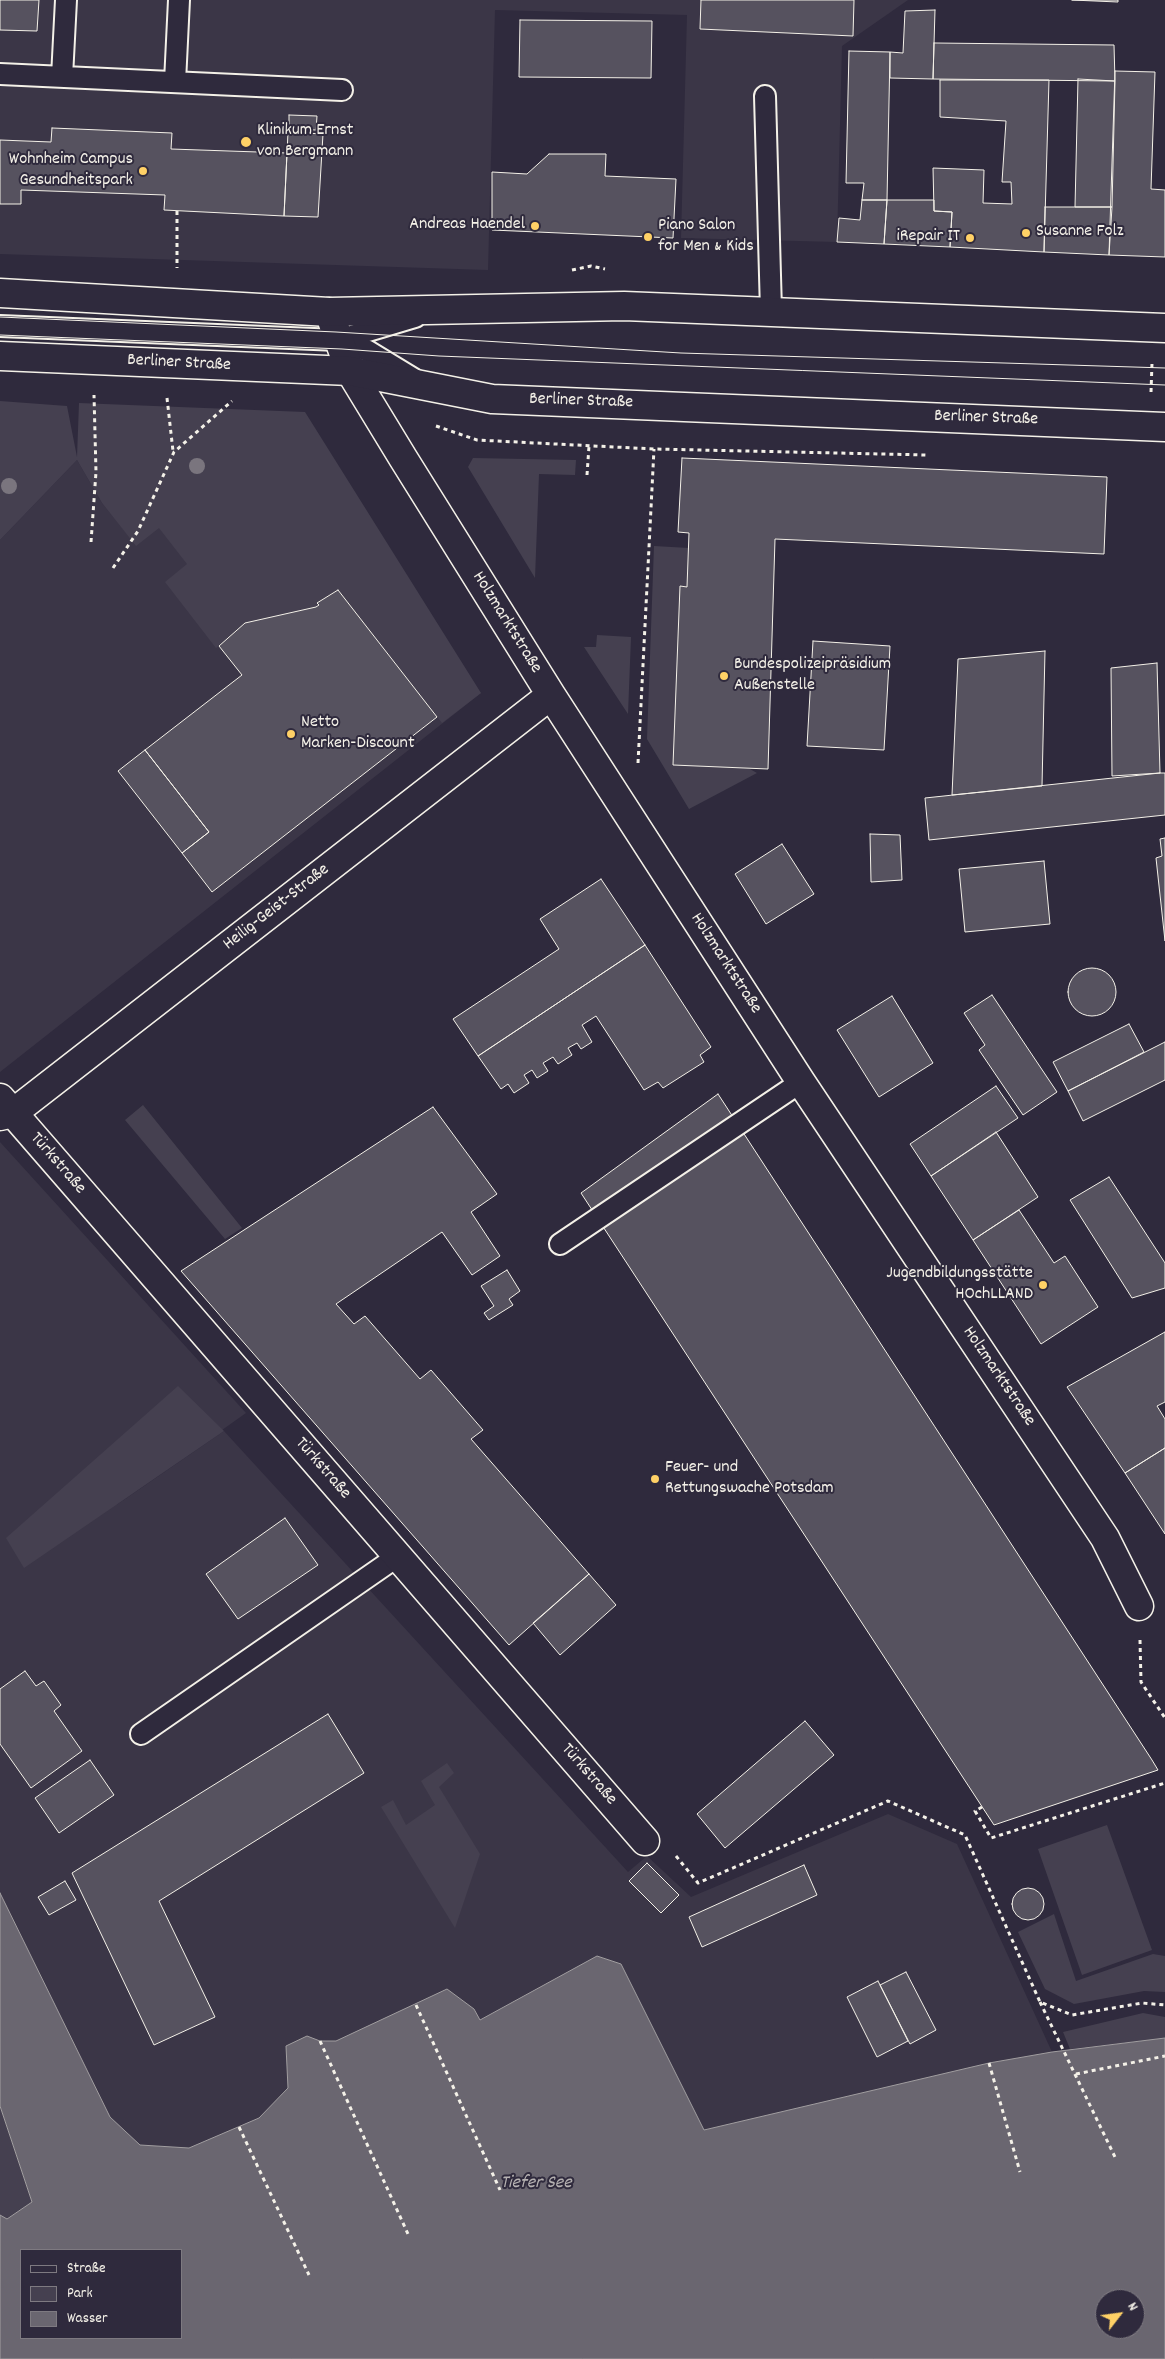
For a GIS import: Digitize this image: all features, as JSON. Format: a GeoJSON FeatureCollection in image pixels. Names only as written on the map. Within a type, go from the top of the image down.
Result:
{"type":"FeatureCollection","features":[{"type":"Feature","properties":{"kind":"street"},"geometry":{"type":"LineString","coordinates":[[0,293],[329,312],[624,306],[1165,328]]}},
{"type":"Feature","properties":{"kind":"street","name":"Holzmarktstraße"},"geometry":{"type":"LineString","coordinates":[[329,312],[350,372],[551,695],[801,1082],[1105,1538],[1139,1606]]}},
{"type":"Feature","properties":{"kind":"street","name":"Berliner Straße"},"geometry":{"type":"LineString","coordinates":[[0,356],[350,372],[492,399],[1165,427]]}},
{"type":"Feature","properties":{"kind":"street","name":"Heilig-Geist-Straße"},"geometry":{"type":"LineString","coordinates":[[4,1109],[551,695]]}},
{"type":"Feature","properties":{"kind":"street","name":"Türkstraße"},"geometry":{"type":"LineString","coordinates":[[4,1109],[398,1556],[645,1840]]}},
{"type":"Feature","properties":{"kind":"lane"},"geometry":{"type":"LineString","coordinates":[[62,77],[66,0]]}},
{"type":"Feature","properties":{"kind":"lane"},"geometry":{"type":"LineString","coordinates":[[175,82],[179,0]]}},
{"type":"Feature","properties":{"kind":"lane"},"geometry":{"type":"LineString","coordinates":[[0,74],[342,90]]}},
{"type":"Feature","properties":{"kind":"lane"},"geometry":{"type":"LineString","coordinates":[[765,96],[772,312]]}},
{"type":"Feature","properties":{"kind":"lane"},"geometry":{"type":"LineString","coordinates":[[338,340],[442,310]]}},
{"type":"Feature","properties":{"kind":"lane"},"geometry":{"type":"LineString","coordinates":[[0,326],[338,340],[368,351],[424,386]]}},
{"type":"Feature","properties":{"kind":"lane"},"geometry":{"type":"LineString","coordinates":[[560,1244],[801,1082]]}},
{"type":"Feature","properties":{"kind":"lane"},"geometry":{"type":"LineString","coordinates":[[140,1734],[398,1556]]}},
{"type":"Feature","properties":{"kind":"path"},"geometry":{"type":"LineString","coordinates":[[177,211],[177,273]]}},
{"type":"Feature","properties":{"kind":"path"},"geometry":{"type":"LineString","coordinates":[[91,542],[96,472],[94,390]]}},
{"type":"Feature","properties":{"kind":"path"},"geometry":{"type":"LineString","coordinates":[[167,395],[174,452]]}},
{"type":"Feature","properties":{"kind":"path"},"geometry":{"type":"LineString","coordinates":[[113,568],[138,531],[174,452],[235,398]]}},
{"type":"Feature","properties":{"kind":"path"},"geometry":{"type":"LineString","coordinates":[[587,476],[588,446]]}},
{"type":"Feature","properties":{"kind":"path"},"geometry":{"type":"LineString","coordinates":[[638,765],[654,449]]}},
{"type":"Feature","properties":{"kind":"path"},"geometry":{"type":"LineString","coordinates":[[1139,1606],[1142,1682],[1165,1718]]}},
{"type":"Feature","properties":{"kind":"path"},"geometry":{"type":"LineString","coordinates":[[982,1807],[975,1811],[991,1838],[1165,1783]]}},
{"type":"Feature","properties":{"kind":"path"},"geometry":{"type":"LineString","coordinates":[[645,1840],[669,1848],[698,1882],[888,1800],[966,1835],[1040,2002],[1115,2157]]}},
{"type":"Feature","properties":{"kind":"path"},"geometry":{"type":"LineString","coordinates":[[1040,2002],[1072,2015],[1142,2003],[1165,2005]]}},
{"type":"Feature","properties":{"kind":"path"},"geometry":{"type":"LineString","coordinates":[[416,2005],[500,2190]]}},
{"type":"Feature","properties":{"kind":"path"},"geometry":{"type":"LineString","coordinates":[[320,2041],[408,2234]]}},
{"type":"Feature","properties":{"kind":"path"},"geometry":{"type":"LineString","coordinates":[[1076,2074],[1165,2056]]}},
{"type":"Feature","properties":{"kind":"path"},"geometry":{"type":"LineString","coordinates":[[989,2063],[1020,2172]]}},
{"type":"Feature","properties":{"kind":"path"},"geometry":{"type":"LineString","coordinates":[[239,2127],[309,2275]]}},
{"type":"Feature","properties":{"kind":"shaded area","name":"Klinikum Ernst von Bergmann"},"geometry":{"type":"Polygon","coordinates":[[[0,0],[908,0],[842,46],[837,242],[681,238],[687,15],[495,10],[488,270],[0,254],[0,0]]]}},
{"type":"Feature","properties":{"kind":"shaded area"},"geometry":{"type":"Polygon","coordinates":[[[77,460],[102,503],[136,545],[189,462],[481,693],[0,1072],[0,540],[77,460]]]}},
{"type":"Feature","properties":{"kind":"shaded area"},"geometry":{"type":"Polygon","coordinates":[[[0,1142],[246,1413],[115,1506],[224,1431],[628,1872],[647,1856],[691,1897],[888,1814],[957,1844],[1052,2052],[989,2063],[704,2130],[621,1964],[597,1956],[479,2020],[416,2005],[336,2041],[286,2046],[288,2088],[259,2118],[189,2148],[140,2145],[110,2117],[0,1893],[0,1142]]]}},
{"type":"Feature","properties":{"kind":"green space"},"geometry":{"type":"Polygon","coordinates":[[[0,401],[67,406],[77,457],[79,403],[305,412],[481,693],[442,723],[338,590],[318,603],[319,605],[316,607],[245,623],[216,648],[165,582],[187,564],[159,528],[136,546],[102,503],[77,460],[0,540],[0,401]]]}},
{"type":"Feature","properties":{"kind":"green space"},"geometry":{"type":"Polygon","coordinates":[[[473,458],[576,460],[575,475],[539,474],[535,578],[468,467],[473,458]]]}},
{"type":"Feature","properties":{"kind":"green space"},"geometry":{"type":"Polygon","coordinates":[[[654,546],[689,548],[687,587],[680,587],[673,765],[748,768],[757,773],[689,809],[647,739],[654,546]]]}},
{"type":"Feature","properties":{"kind":"green space"},"geometry":{"type":"Polygon","coordinates":[[[597,635],[631,637],[628,714],[584,647],[596,647],[597,635]]]}},
{"type":"Feature","properties":{"kind":"green space"},"geometry":{"type":"Polygon","coordinates":[[[143,1105],[242,1228],[225,1239],[125,1120],[143,1105]]]}},
{"type":"Feature","properties":{"kind":"green space"},"geometry":{"type":"Polygon","coordinates":[[[178,1386],[224,1431],[24,1568],[6,1538],[178,1386]]]}},
{"type":"Feature","properties":{"kind":"green space"},"geometry":{"type":"Polygon","coordinates":[[[447,1763],[454,1773],[439,1787],[480,1854],[455,1928],[381,1807],[393,1800],[406,1825],[435,1805],[421,1781],[447,1763]]]}},
{"type":"Feature","properties":{"kind":"green space"},"geometry":{"type":"Polygon","coordinates":[[[1107,1825],[1152,1950],[1082,1975],[1038,1849],[1107,1825]]]}},
{"type":"Feature","properties":{"kind":"green space"},"geometry":{"type":"Polygon","coordinates":[[[1054,1914],[1076,1981],[1153,1954],[1165,1956],[1165,1992],[1144,1991],[1074,2004],[1045,1989],[1018,1932],[1054,1914]]]}},
{"type":"Feature","properties":{"kind":"green space"},"geometry":{"type":"Polygon","coordinates":[[[1143,2013],[1165,2017],[1165,2038],[1070,2049],[1063,2032],[1143,2013]]]}},
{"type":"Feature","properties":{"kind":"green space"},"geometry":{"type":"Polygon","coordinates":[[[0,2106],[32,2202],[6,2219],[0,2215],[0,2106]]]}},
{"type":"Feature","properties":{"kind":"water","name":"Tiefer See"},"geometry":{"type":"Polygon","coordinates":[[[0,1893],[110,2117],[140,2145],[189,2148],[259,2118],[288,2088],[286,2046],[307,2036],[320,2041],[336,2041],[447,1989],[474,2009],[480,2020],[597,1956],[621,1964],[704,2130],[989,2063],[1052,2052],[1165,2038],[1165,2359],[0,2359],[0,2215],[7,2219],[32,2202],[0,2106],[0,1893]]]}},
{"type":"Feature","properties":{"kind":"building"},"geometry":{"type":"Polygon","coordinates":[[[0,0],[39,0],[37,31],[0,30],[0,0]]]}},
{"type":"Feature","properties":{"kind":"building"},"geometry":{"type":"Polygon","coordinates":[[[701,0],[854,0],[853,36],[700,29],[701,0]]]}},
{"type":"Feature","properties":{"kind":"building"},"geometry":{"type":"Polygon","coordinates":[[[1072,0],[1118,0],[1118,2],[1072,0]]]}},
{"type":"Feature","properties":{"kind":"building"},"geometry":{"type":"Polygon","coordinates":[[[935,10],[933,79],[890,78],[890,52],[903,53],[905,11],[935,10]]]}},
{"type":"Feature","properties":{"kind":"building"},"geometry":{"type":"Polygon","coordinates":[[[520,20],[652,21],[651,78],[519,77],[520,20]]]}},
{"type":"Feature","properties":{"kind":"building"},"geometry":{"type":"Polygon","coordinates":[[[934,43],[1114,45],[1115,81],[933,79],[934,43]]]}},
{"type":"Feature","properties":{"kind":"building"},"geometry":{"type":"Polygon","coordinates":[[[849,51],[890,52],[887,200],[862,200],[864,183],[846,183],[849,51]]]}},
{"type":"Feature","properties":{"kind":"building"},"geometry":{"type":"Polygon","coordinates":[[[1115,71],[1155,72],[1151,189],[1165,190],[1165,257],[1109,255],[1115,71]]]}},
{"type":"Feature","properties":{"kind":"building"},"geometry":{"type":"Polygon","coordinates":[[[1078,79],[1115,81],[1112,207],[1075,207],[1078,79]]]}},
{"type":"Feature","properties":{"kind":"building"},"geometry":{"type":"Polygon","coordinates":[[[940,80],[1049,80],[1044,252],[950,247],[952,212],[934,211],[933,168],[984,170],[983,203],[1012,204],[1011,182],[1002,182],[1006,121],[940,117],[940,80]]]}},
{"type":"Feature","properties":{"kind":"building"},"geometry":{"type":"Polygon","coordinates":[[[289,115],[317,116],[316,130],[289,129],[289,115]]]}},
{"type":"Feature","properties":{"kind":"building","name":"Wohnheim Campus Gesundheitspark"},"geometry":{"type":"Polygon","coordinates":[[[52,128],[172,133],[171,149],[287,153],[284,216],[164,210],[165,195],[21,190],[21,204],[0,204],[0,140],[51,142],[52,128]]]}},
{"type":"Feature","properties":{"kind":"building"},"geometry":{"type":"Polygon","coordinates":[[[288,132],[323,134],[318,217],[284,216],[288,132]]]}},
{"type":"Feature","properties":{"kind":"building"},"geometry":{"type":"Polygon","coordinates":[[[549,154],[606,154],[605,176],[676,179],[673,238],[492,230],[492,172],[527,174],[549,154]]]}},
{"type":"Feature","properties":{"kind":"building"},"geometry":{"type":"Polygon","coordinates":[[[862,200],[887,200],[884,244],[837,242],[839,218],[860,220],[862,200]]]}},
{"type":"Feature","properties":{"kind":"building"},"geometry":{"type":"Polygon","coordinates":[[[887,200],[934,200],[934,211],[952,212],[950,247],[884,244],[887,200]]]}},
{"type":"Feature","properties":{"kind":"building"},"geometry":{"type":"Polygon","coordinates":[[[1045,207],[1112,207],[1109,255],[1044,252],[1045,207]]]}},
{"type":"Feature","properties":{"kind":"building","name":"Bundespolizeipräsidium Außenstelle"},"geometry":{"type":"Polygon","coordinates":[[[682,458],[1107,477],[1104,554],[775,539],[768,769],[673,765],[680,586],[687,587],[689,533],[678,532],[682,458]]]}},
{"type":"Feature","properties":{"kind":"building","name":"Netto Marken-Discount"},"geometry":{"type":"Polygon","coordinates":[[[338,590],[437,717],[212,892],[182,853],[209,832],[145,750],[242,675],[219,646],[245,623],[316,607],[319,605],[317,603],[338,590]]]}},
{"type":"Feature","properties":{"kind":"building"},"geometry":{"type":"Polygon","coordinates":[[[813,641],[890,646],[884,750],[807,746],[813,641]]]}},
{"type":"Feature","properties":{"kind":"building"},"geometry":{"type":"Polygon","coordinates":[[[1045,651],[1042,786],[952,795],[958,659],[1045,651]]]}},
{"type":"Feature","properties":{"kind":"building"},"geometry":{"type":"Polygon","coordinates":[[[1157,663],[1160,773],[1112,776],[1111,668],[1157,663]]]}},
{"type":"Feature","properties":{"kind":"building"},"geometry":{"type":"Polygon","coordinates":[[[145,750],[209,832],[182,853],[118,771],[145,750]]]}},
{"type":"Feature","properties":{"kind":"building"},"geometry":{"type":"Polygon","coordinates":[[[1165,773],[1165,815],[929,840],[925,798],[1165,773]]]}},
{"type":"Feature","properties":{"kind":"building"},"geometry":{"type":"Polygon","coordinates":[[[870,834],[900,835],[902,880],[871,882],[870,834]]]}},
{"type":"Feature","properties":{"kind":"building"},"geometry":{"type":"Polygon","coordinates":[[[1165,838],[1165,941],[1156,858],[1162,856],[1160,839],[1165,838]]]}},
{"type":"Feature","properties":{"kind":"building"},"geometry":{"type":"Polygon","coordinates":[[[782,844],[814,894],[766,924],[735,874],[782,844]]]}},
{"type":"Feature","properties":{"kind":"building"},"geometry":{"type":"Polygon","coordinates":[[[1044,861],[1050,924],[965,932],[959,869],[1044,861]]]}},
{"type":"Feature","properties":{"kind":"building"},"geometry":{"type":"Polygon","coordinates":[[[601,879],[645,945],[478,1056],[453,1019],[559,949],[540,919],[601,879]]]}},
{"type":"Feature","properties":{"kind":"building"},"geometry":{"type":"Polygon","coordinates":[[[645,945],[711,1047],[700,1055],[704,1062],[663,1088],[658,1082],[644,1090],[596,1016],[582,1025],[592,1042],[581,1049],[577,1043],[568,1048],[572,1055],[558,1064],[553,1057],[543,1063],[548,1071],[537,1078],[532,1070],[524,1075],[529,1083],[514,1093],[508,1084],[501,1089],[478,1056],[645,945]]]}},
{"type":"Feature","properties":{"kind":"building"},"geometry":{"type":"Polygon","coordinates":[[[1087,968],[1097,968],[1106,972],[1112,978],[1115,983],[1115,1001],[1106,1012],[1097,1016],[1087,1016],[1078,1012],[1072,1006],[1068,997],[1068,987],[1072,978],[1078,972],[1087,968]]]}},
{"type":"Feature","properties":{"kind":"building"},"geometry":{"type":"Polygon","coordinates":[[[992,995],[1057,1092],[1023,1115],[979,1050],[985,1045],[964,1013],[992,995]]]}},
{"type":"Feature","properties":{"kind":"building"},"geometry":{"type":"Polygon","coordinates":[[[892,996],[933,1063],[879,1097],[837,1030],[892,996]]]}},
{"type":"Feature","properties":{"kind":"building"},"geometry":{"type":"Polygon","coordinates":[[[1129,1024],[1144,1052],[1068,1091],[1053,1062],[1129,1024]]]}},
{"type":"Feature","properties":{"kind":"building"},"geometry":{"type":"Polygon","coordinates":[[[1165,1042],[1165,1080],[1083,1121],[1068,1091],[1165,1042]]]}},
{"type":"Feature","properties":{"kind":"building"},"geometry":{"type":"Polygon","coordinates":[[[996,1086],[1018,1118],[931,1176],[910,1144],[996,1086]]]}},
{"type":"Feature","properties":{"kind":"building"},"geometry":{"type":"Polygon","coordinates":[[[718,1094],[1158,1770],[994,1825],[581,1193],[718,1094]]]}},
{"type":"Feature","properties":{"kind":"building"},"geometry":{"type":"Polygon","coordinates":[[[433,1107],[497,1194],[471,1212],[500,1256],[472,1275],[442,1232],[336,1304],[354,1324],[365,1316],[420,1379],[431,1370],[483,1430],[471,1439],[589,1574],[509,1645],[181,1271],[433,1107]]]}},
{"type":"Feature","properties":{"kind":"building"},"geometry":{"type":"Polygon","coordinates":[[[996,1132],[1038,1197],[973,1240],[931,1176],[996,1132]]]}},
{"type":"Feature","properties":{"kind":"building"},"geometry":{"type":"Polygon","coordinates":[[[1109,1177],[1165,1263],[1165,1288],[1132,1298],[1070,1200],[1109,1177]]]}},
{"type":"Feature","properties":{"kind":"building","name":"Jugendbildungsstätte HOchLLAND"},"geometry":{"type":"Polygon","coordinates":[[[1019,1210],[1054,1263],[1065,1256],[1098,1307],[1041,1344],[973,1240],[1019,1210]]]}},
{"type":"Feature","properties":{"kind":"building"},"geometry":{"type":"Polygon","coordinates":[[[507,1270],[520,1291],[509,1299],[513,1305],[489,1320],[484,1313],[494,1306],[481,1286],[507,1270]]]}},
{"type":"Feature","properties":{"kind":"building"},"geometry":{"type":"Polygon","coordinates":[[[1165,1332],[1165,1402],[1157,1406],[1165,1419],[1165,1448],[1125,1473],[1067,1387],[1165,1332]]]}},
{"type":"Feature","properties":{"kind":"building"},"geometry":{"type":"Polygon","coordinates":[[[1165,1448],[1165,1534],[1125,1473],[1165,1448]]]}},
{"type":"Feature","properties":{"kind":"building"},"geometry":{"type":"Polygon","coordinates":[[[285,1518],[318,1565],[238,1619],[206,1574],[285,1518]]]}},
{"type":"Feature","properties":{"kind":"building"},"geometry":{"type":"Polygon","coordinates":[[[589,1574],[616,1605],[560,1655],[533,1623],[589,1574]]]}},
{"type":"Feature","properties":{"kind":"building"},"geometry":{"type":"Polygon","coordinates":[[[25,1671],[36,1686],[44,1681],[61,1705],[54,1711],[82,1751],[31,1788],[0,1744],[0,1689],[25,1671]]]}},
{"type":"Feature","properties":{"kind":"building"},"geometry":{"type":"Polygon","coordinates":[[[328,1714],[364,1773],[159,1901],[215,2017],[154,2045],[72,1873],[328,1714]]]}},
{"type":"Feature","properties":{"kind":"building"},"geometry":{"type":"Polygon","coordinates":[[[805,1721],[834,1755],[725,1848],[697,1814],[805,1721]]]}},
{"type":"Feature","properties":{"kind":"building"},"geometry":{"type":"Polygon","coordinates":[[[90,1760],[114,1795],[59,1833],[35,1798],[90,1760]]]}},
{"type":"Feature","properties":{"kind":"building"},"geometry":{"type":"Polygon","coordinates":[[[647,1863],[679,1895],[661,1913],[629,1881],[647,1863]]]}},
{"type":"Feature","properties":{"kind":"building"},"geometry":{"type":"Polygon","coordinates":[[[804,1865],[817,1895],[702,1947],[689,1917],[804,1865]]]}},
{"type":"Feature","properties":{"kind":"building"},"geometry":{"type":"Polygon","coordinates":[[[65,1881],[76,1900],[49,1915],[38,1897],[65,1881]]]}},
{"type":"Feature","properties":{"kind":"building"},"geometry":{"type":"Polygon","coordinates":[[[1028,1888],[1034,1889],[1039,1893],[1043,1898],[1043,1910],[1039,1915],[1034,1919],[1028,1920],[1022,1919],[1017,1915],[1013,1910],[1012,1904],[1013,1898],[1017,1893],[1022,1889],[1028,1888]]]}},
{"type":"Feature","properties":{"kind":"building"},"geometry":{"type":"Polygon","coordinates":[[[906,1972],[936,2030],[910,2044],[880,1985],[906,1972]]]}},
{"type":"Feature","properties":{"kind":"building"},"geometry":{"type":"Polygon","coordinates":[[[878,1981],[908,2041],[877,2057],[847,1997],[878,1981]]]}},
{"type":"Feature","properties":{"kind":"tram line"},"geometry":{"type":"LineString","coordinates":[[0,317],[336,332],[681,353],[1165,368]]}},
{"type":"Feature","properties":{"kind":"tram line"},"geometry":{"type":"LineString","coordinates":[[0,335],[342,349],[439,356],[1165,385]]}},
{"type":"Feature","properties":{"kind":"place","name":"Klinikum Ernst von Bergmann"},"geometry":{"type":"Point","coordinates":[246,142]}},
{"type":"Feature","properties":{"kind":"place","name":"Wohnheim Campus Gesundheitspark"},"geometry":{"type":"Point","coordinates":[143,171]}},
{"type":"Feature","properties":{"kind":"place","name":"Andreas Haendel"},"geometry":{"type":"Point","coordinates":[535,226]}},
{"type":"Feature","properties":{"kind":"place","name":"Susanne Folz"},"geometry":{"type":"Point","coordinates":[1026,233]}},
{"type":"Feature","properties":{"kind":"place","name":"Piano Salon for Men & Kids"},"geometry":{"type":"Point","coordinates":[648,237]}},
{"type":"Feature","properties":{"kind":"place","name":"iRepair IT"},"geometry":{"type":"Point","coordinates":[970,238]}},
{"type":"Feature","properties":{"kind":"place","name":"Bundespolizeipräsidium Außenstelle"},"geometry":{"type":"Point","coordinates":[724,676]}},
{"type":"Feature","properties":{"kind":"place","name":"Netto Marken-Discount"},"geometry":{"type":"Point","coordinates":[291,734]}},
{"type":"Feature","properties":{"kind":"place","name":"Jugendbildungsstätte HOchLLAND"},"geometry":{"type":"Point","coordinates":[1043,1285]}},
{"type":"Feature","properties":{"kind":"place","name":"Feuer- und Rettungswache Potsdam"},"geometry":{"type":"Point","coordinates":[655,1479]}}]}
